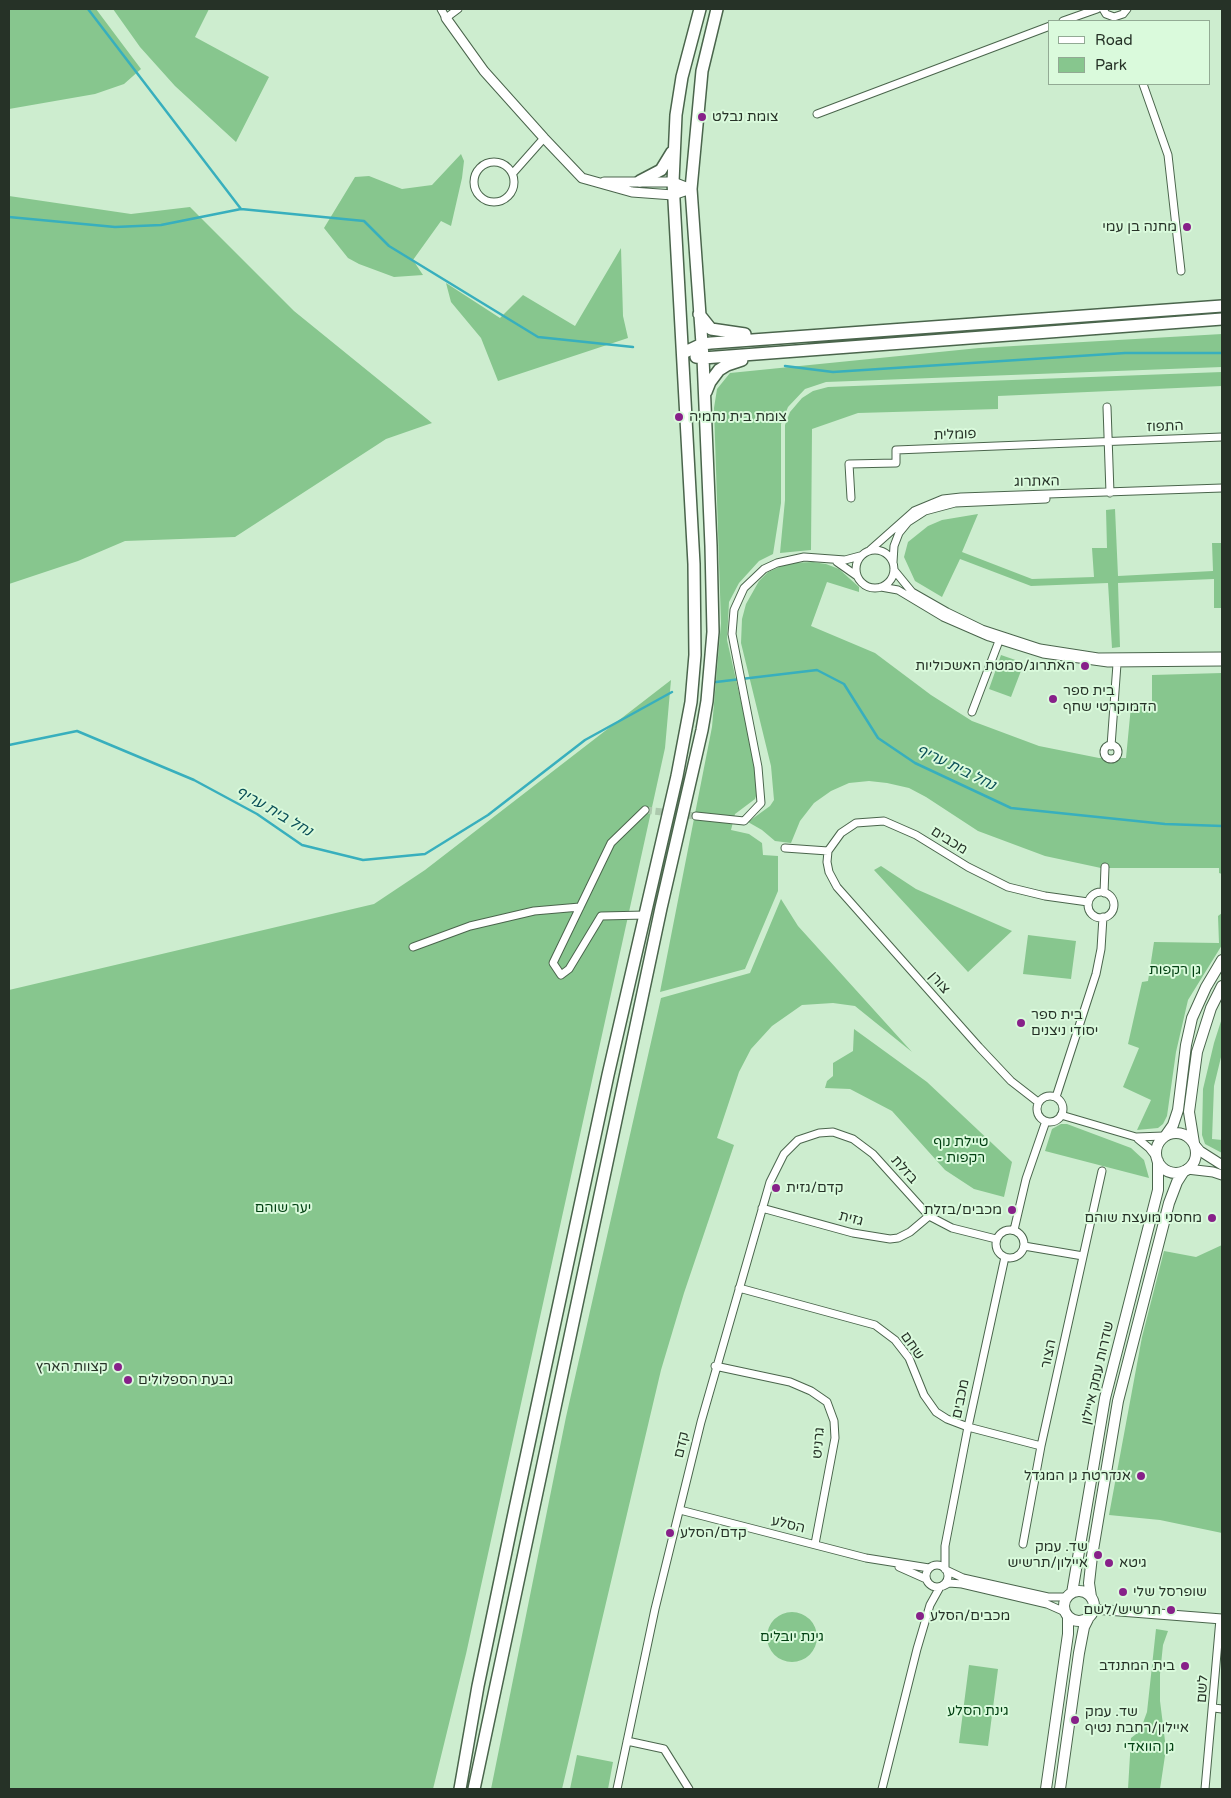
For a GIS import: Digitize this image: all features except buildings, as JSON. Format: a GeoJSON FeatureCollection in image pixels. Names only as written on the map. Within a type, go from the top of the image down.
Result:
{"type":"FeatureCollection","features":[{"type":"Feature","properties":{"kind":"main road"},"geometry":{"type":"LineString","coordinates":[[460,1789],[478,1686],[608,1075],[686,735],[695,655],[694,564],[673,195],[673,150],[682,77],[700,9]]}},
{"type":"Feature","properties":{"kind":"main road"},"geometry":{"type":"LineString","coordinates":[[474,1789],[657,928],[702,730],[713,623],[702,344],[691,189],[701,80],[716,9]]}},
{"type":"Feature","properties":{"kind":"main road"},"geometry":{"type":"LineString","coordinates":[[640,181],[661,170],[673,150]]}},
{"type":"Feature","properties":{"kind":"main road"},"geometry":{"type":"LineString","coordinates":[[683,353],[702,344],[804,335],[1222,306]]}},
{"type":"Feature","properties":{"kind":"main road"},"geometry":{"type":"LineString","coordinates":[[699,313],[707,325],[718,332],[804,335]]}},
{"type":"Feature","properties":{"kind":"main road"},"geometry":{"type":"LineString","coordinates":[[683,353],[702,358],[1222,319]]}},
{"type":"Feature","properties":{"kind":"main road"},"geometry":{"type":"LineString","coordinates":[[704,401],[710,382],[719,370],[727,365],[781,352]]}},
{"type":"Feature","properties":{"kind":"main road"},"geometry":{"type":"LineString","coordinates":[[1222,960],[1206,987],[1192,1018],[1186,1045],[1178,1110],[1173,1125],[1157,1144],[1157,1159],[1165,1170],[1170,1172],[1186,1170],[1195,1159],[1188,1112],[1197,1052],[1208,1015],[1222,986]]}},
{"type":"Feature","properties":{"kind":"main road"},"geometry":{"type":"LineString","coordinates":[[1165,1136],[1180,1133],[1194,1144]]}},
{"type":"Feature","properties":{"kind":"main road","name":"שדרות עמק איילון"},"geometry":{"type":"LineString","coordinates":[[1070,1595],[1105,1398],[1158,1190],[1157,1159]]}},
{"type":"Feature","properties":{"kind":"main road","name":"שדרות עמק איילון"},"geometry":{"type":"LineString","coordinates":[[1091,1597],[1089,1583],[1092,1556],[1118,1401],[1168,1204],[1177,1182],[1186,1170]]}},
{"type":"Feature","properties":{"kind":"main road"},"geometry":{"type":"LineString","coordinates":[[1046,1789],[1068,1634],[1064,1603],[1070,1595],[1082,1592],[1091,1597],[1094,1609],[1084,1627],[1079,1653],[1060,1789]]}},
{"type":"Feature","properties":{"kind":"main road"},"geometry":{"type":"LineString","coordinates":[[1066,1614],[1078,1622],[1088,1619]]}},
{"type":"Feature","properties":{"kind":"street"},"geometry":{"type":"LineString","coordinates":[[441,9],[484,71],[582,178],[632,192],[673,195],[691,189]]}},
{"type":"Feature","properties":{"kind":"street"},"geometry":{"type":"LineString","coordinates":[[446,18],[458,9]]}},
{"type":"Feature","properties":{"kind":"street"},"geometry":{"type":"LineString","coordinates":[[1067,20],[1097,9]]}},
{"type":"Feature","properties":{"kind":"street"},"geometry":{"type":"LineString","coordinates":[[1102,9],[1110,16],[1120,19],[1127,9]]}},
{"type":"Feature","properties":{"kind":"street"},"geometry":{"type":"LineString","coordinates":[[817,114],[1048,27]]}},
{"type":"Feature","properties":{"kind":"street"},"geometry":{"type":"LineString","coordinates":[[1143,85],[1168,155],[1181,271]]}},
{"type":"Feature","properties":{"kind":"street"},"geometry":{"type":"LineString","coordinates":[[513,173],[504,164],[491,162],[479,168],[476,174],[475,186],[485,200],[497,202],[503,200],[512,191],[514,186],[513,173],[544,138]]}},
{"type":"Feature","properties":{"kind":"street"},"geometry":{"type":"LineString","coordinates":[[596,182],[673,182],[691,189]]}},
{"type":"Feature","properties":{"kind":"street"},"geometry":{"type":"LineString","coordinates":[[1107,407],[1110,493]]}},
{"type":"Feature","properties":{"kind":"street","name":"התפוז"},"geometry":{"type":"LineString","coordinates":[[1109,442],[1222,437]]}},
{"type":"Feature","properties":{"kind":"street","name":"פומלית"},"geometry":{"type":"LineString","coordinates":[[852,498],[849,464],[896,463],[896,450],[1109,442]]}},
{"type":"Feature","properties":{"kind":"street","name":"האתרוג"},"geometry":{"type":"LineString","coordinates":[[870,550],[914,511],[943,499],[1222,488]]}},
{"type":"Feature","properties":{"kind":"street","name":"האתרוג"},"geometry":{"type":"LineString","coordinates":[[894,566],[894,546],[903,527],[925,511],[955,503],[1222,493]]}},
{"type":"Feature","properties":{"kind":"street"},"geometry":{"type":"LineString","coordinates":[[696,816],[744,821],[761,803],[758,767],[732,634],[734,610],[744,588],[756,575],[777,563],[796,558],[816,557],[845,560],[860,556],[870,550],[883,551],[912,592],[946,612],[982,629],[1040,648],[1106,658],[1222,656]]}},
{"type":"Feature","properties":{"kind":"street"},"geometry":{"type":"LineString","coordinates":[[858,577],[856,569],[860,556]]}},
{"type":"Feature","properties":{"kind":"street"},"geometry":{"type":"LineString","coordinates":[[835,560],[852,571],[866,586],[881,586],[898,590],[943,617],[998,641],[1058,657],[1117,664],[1222,662]]}},
{"type":"Feature","properties":{"kind":"street"},"geometry":{"type":"LineString","coordinates":[[881,586],[891,580],[894,566]]}},
{"type":"Feature","properties":{"kind":"street"},"geometry":{"type":"LineString","coordinates":[[972,712],[998,641]]}},
{"type":"Feature","properties":{"kind":"street"},"geometry":{"type":"LineString","coordinates":[[1111,746],[1117,664]]}},
{"type":"Feature","properties":{"kind":"street"},"geometry":{"type":"LineString","coordinates":[[645,810],[611,843],[553,963],[561,975],[569,969],[601,916],[646,915]]}},
{"type":"Feature","properties":{"kind":"street","name":"מכבים"},"geometry":{"type":"LineString","coordinates":[[828,851],[831,844],[841,833],[856,824],[884,821],[916,835],[968,867],[1008,887],[1044,896],[1088,902]]}},
{"type":"Feature","properties":{"kind":"street"},"geometry":{"type":"LineString","coordinates":[[785,848],[828,851]]}},
{"type":"Feature","properties":{"kind":"street","name":"צורן"},"geometry":{"type":"LineString","coordinates":[[828,851],[827,862],[829,872],[837,887],[979,1047],[1011,1081],[1038,1102]]}},
{"type":"Feature","properties":{"kind":"street"},"geometry":{"type":"LineString","coordinates":[[1104,893],[1105,867]]}},
{"type":"Feature","properties":{"kind":"street"},"geometry":{"type":"LineString","coordinates":[[1104,893],[1111,897],[1113,906],[1109,915],[1103,917],[1092,914],[1088,902],[1093,894],[1104,893]]}},
{"type":"Feature","properties":{"kind":"street"},"geometry":{"type":"LineString","coordinates":[[413,947],[470,926],[534,911],[580,907]]}},
{"type":"Feature","properties":{"kind":"street"},"geometry":{"type":"LineString","coordinates":[[1056,1097],[1096,974],[1102,949],[1103,917]]}},
{"type":"Feature","properties":{"kind":"street"},"geometry":{"type":"LineString","coordinates":[[1046,1096],[1056,1097],[1062,1106],[1061,1115],[1055,1120],[1046,1121],[1038,1116],[1038,1102],[1046,1096]]}},
{"type":"Feature","properties":{"kind":"street"},"geometry":{"type":"LineString","coordinates":[[1061,1115],[1136,1137],[1165,1136]]}},
{"type":"Feature","properties":{"kind":"street"},"geometry":{"type":"LineString","coordinates":[[1014,1230],[1026,1179],[1046,1121]]}},
{"type":"Feature","properties":{"kind":"street","name":"בזלת"},"geometry":{"type":"LineString","coordinates":[[820,1133],[834,1132],[853,1139],[873,1154],[929,1216],[952,1228],[996,1239]]}},
{"type":"Feature","properties":{"kind":"street","name":"קדם"},"geometry":{"type":"LineString","coordinates":[[617,1789],[656,1610],[715,1366],[762,1208],[775,1168],[784,1154],[798,1140],[820,1133]]}},
{"type":"Feature","properties":{"kind":"street"},"geometry":{"type":"LineString","coordinates":[[1136,1137],[1150,1148],[1157,1159]]}},
{"type":"Feature","properties":{"kind":"street"},"geometry":{"type":"LineString","coordinates":[[1194,1144],[1200,1151],[1222,1165]]}},
{"type":"Feature","properties":{"kind":"street"},"geometry":{"type":"LineString","coordinates":[[1186,1170],[1213,1172],[1222,1175]]}},
{"type":"Feature","properties":{"kind":"street","name":"הצור"},"geometry":{"type":"LineString","coordinates":[[1023,1544],[1041,1446],[1102,1171]]}},
{"type":"Feature","properties":{"kind":"street","name":"גזית"},"geometry":{"type":"LineString","coordinates":[[762,1208],[853,1232],[890,1239],[898,1238],[910,1232],[929,1216]]}},
{"type":"Feature","properties":{"kind":"street"},"geometry":{"type":"LineString","coordinates":[[1014,1230],[1022,1236],[1024,1246],[1015,1257],[1006,1257],[996,1248],[996,1239],[1003,1231],[1014,1230]]}},
{"type":"Feature","properties":{"kind":"street"},"geometry":{"type":"LineString","coordinates":[[1024,1246],[1083,1256]]}},
{"type":"Feature","properties":{"kind":"street","name":"מכבים"},"geometry":{"type":"LineString","coordinates":[[945,1569],[945,1546],[968,1427],[1006,1257]]}},
{"type":"Feature","properties":{"kind":"street","name":"שחם"},"geometry":{"type":"LineString","coordinates":[[739,1288],[875,1325],[896,1340],[909,1358],[924,1395],[936,1412],[947,1419],[968,1427],[1041,1446]]}},
{"type":"Feature","properties":{"kind":"street","name":"גרניט"},"geometry":{"type":"LineString","coordinates":[[715,1366],[790,1382],[811,1391],[827,1402],[834,1421],[835,1438],[814,1544]]}},
{"type":"Feature","properties":{"kind":"street","name":"הסלע"},"geometry":{"type":"LineString","coordinates":[[680,1510],[889,1563],[933,1566]]}},
{"type":"Feature","properties":{"kind":"street","name":"מכבים"},"geometry":{"type":"LineString","coordinates":[[933,1566],[945,1546]]}},
{"type":"Feature","properties":{"kind":"street","name":"הסלע"},"geometry":{"type":"LineString","coordinates":[[889,1563],[928,1582]]}},
{"type":"Feature","properties":{"kind":"street"},"geometry":{"type":"LineString","coordinates":[[930,1606],[926,1573],[933,1566],[945,1569],[963,1578],[1048,1597],[1070,1595]]}},
{"type":"Feature","properties":{"kind":"street"},"geometry":{"type":"LineString","coordinates":[[882,1789],[930,1606],[941,1586],[947,1580],[945,1569]]}},
{"type":"Feature","properties":{"kind":"street"},"geometry":{"type":"LineString","coordinates":[[928,1582],[941,1586],[949,1583],[962,1584],[1047,1604],[1066,1614]]}},
{"type":"Feature","properties":{"kind":"street"},"geometry":{"type":"LineString","coordinates":[[1094,1609],[1221,1619]]}},
{"type":"Feature","properties":{"kind":"street","name":"לשם"},"geometry":{"type":"LineString","coordinates":[[1206,1789],[1221,1619]]}},
{"type":"Feature","properties":{"kind":"street"},"geometry":{"type":"LineString","coordinates":[[1214,1708],[1222,1709]]}},
{"type":"Feature","properties":{"kind":"street"},"geometry":{"type":"LineString","coordinates":[[627,1742],[664,1749],[689,1789]]}},
{"type":"Feature","properties":{"kind":"green space"},"geometry":{"type":"Polygon","coordinates":[[[9,9],[96,9],[141,69],[124,84],[95,94],[9,109],[9,9]]]}},
{"type":"Feature","properties":{"kind":"green space"},"geometry":{"type":"Polygon","coordinates":[[[113,9],[209,9],[195,37],[269,77],[236,142],[175,86],[140,47],[113,9]]]}},
{"type":"Feature","properties":{"kind":"green space"},"geometry":{"type":"Polygon","coordinates":[[[461,154],[464,161],[462,178],[451,226],[441,221],[413,260],[423,275],[394,277],[359,264],[348,258],[324,228],[355,177],[369,176],[402,189],[432,185],[461,154]]]}},
{"type":"Feature","properties":{"kind":"green space"},"geometry":{"type":"Polygon","coordinates":[[[9,196],[131,214],[190,207],[294,311],[432,423],[386,439],[235,537],[125,541],[78,561],[9,584],[9,196]]]}},
{"type":"Feature","properties":{"kind":"green space"},"geometry":{"type":"Polygon","coordinates":[[[621,248],[623,316],[628,338],[498,381],[481,338],[451,302],[446,283],[500,318],[523,295],[575,326],[621,248]]]}},
{"type":"Feature","properties":{"kind":"green space"},"geometry":{"type":"Polygon","coordinates":[[[1222,334],[1222,367],[826,382],[805,389],[788,407],[781,424],[781,503],[773,554],[759,561],[739,583],[729,602],[727,640],[760,785],[755,799],[735,814],[731,830],[749,834],[762,843],[763,855],[778,856],[778,891],[745,969],[660,992],[712,727],[721,623],[714,408],[717,389],[730,373],[979,348],[1222,334]]]}},
{"type":"Feature","properties":{"kind":"green space"},"geometry":{"type":"Polygon","coordinates":[[[1222,372],[1222,386],[998,396],[998,409],[858,413],[812,429],[811,550],[780,553],[785,500],[785,425],[790,412],[802,398],[813,391],[828,387],[1222,372]]]}},
{"type":"Feature","properties":{"kind":"green space"},"geometry":{"type":"Polygon","coordinates":[[[1115,509],[1118,576],[1213,571],[1212,543],[1222,543],[1222,608],[1214,608],[1214,579],[1118,583],[1120,647],[1112,648],[1108,583],[1031,586],[960,559],[942,597],[915,581],[904,557],[908,542],[928,526],[942,520],[978,514],[962,552],[1032,579],[1094,577],[1092,548],[1107,548],[1106,510],[1115,509]]]}},
{"type":"Feature","properties":{"kind":"green space"},"geometry":{"type":"Polygon","coordinates":[[[813,562],[839,569],[859,587],[859,592],[827,582],[811,626],[875,653],[931,695],[972,721],[1039,746],[1099,758],[1126,758],[1131,706],[1152,706],[1152,675],[1222,673],[1222,874],[1219,873],[1219,868],[1101,868],[1045,856],[978,831],[909,788],[869,781],[849,783],[831,791],[814,803],[800,821],[791,843],[775,841],[762,830],[748,822],[770,806],[774,800],[771,766],[741,643],[742,619],[746,604],[759,581],[768,572],[789,563],[813,562]]]}},
{"type":"Feature","properties":{"kind":"green space"},"geometry":{"type":"Polygon","coordinates":[[[1001,655],[1024,663],[1011,697],[989,689],[1001,655]]]}},
{"type":"Feature","properties":{"kind":"green space","name":"יער שוהם"},"geometry":{"type":"Polygon","coordinates":[[[671,680],[665,748],[466,1654],[433,1789],[9,1789],[9,990],[374,904],[425,870],[671,680]]]}},
{"type":"Feature","properties":{"kind":"green space"},"geometry":{"type":"Polygon","coordinates":[[[881,866],[916,889],[1012,931],[968,972],[874,870],[881,866]]]}},
{"type":"Feature","properties":{"kind":"green space"},"geometry":{"type":"Polygon","coordinates":[[[781,899],[798,926],[912,1052],[855,1006],[833,1003],[802,1005],[772,1026],[751,1049],[739,1072],[717,1138],[734,1145],[684,1293],[661,1370],[562,1789],[491,1789],[566,1417],[661,998],[750,973],[781,899]]]}},
{"type":"Feature","properties":{"kind":"green space","name":"גן רקפות"},"geometry":{"type":"Polygon","coordinates":[[[1222,913],[1222,945],[1188,1000],[1176,1052],[1167,1116],[1163,1124],[1158,1128],[1137,1130],[1151,1100],[1123,1087],[1139,1048],[1128,1044],[1142,982],[1148,981],[1154,942],[1219,943],[1218,916],[1222,913]]]}},
{"type":"Feature","properties":{"kind":"green space"},"geometry":{"type":"Polygon","coordinates":[[[1028,935],[1076,941],[1071,979],[1023,974],[1028,935]]]}},
{"type":"Feature","properties":{"kind":"green space"},"geometry":{"type":"Polygon","coordinates":[[[1222,1018],[1222,1053],[1214,1086],[1212,1139],[1222,1140],[1222,1153],[1205,1144],[1202,1135],[1203,1089],[1222,1018]]]}},
{"type":"Feature","properties":{"kind":"green space","name":"טיילת נוף - רקפות"},"geometry":{"type":"Polygon","coordinates":[[[854,1029],[927,1082],[1012,1162],[1004,1197],[974,1189],[945,1170],[892,1111],[850,1089],[825,1088],[827,1081],[833,1076],[833,1063],[853,1051],[854,1029]]]}},
{"type":"Feature","properties":{"kind":"green space"},"geometry":{"type":"Polygon","coordinates":[[[1061,1124],[1067,1124],[1131,1148],[1144,1160],[1149,1178],[1045,1151],[1052,1129],[1061,1124]]]}},
{"type":"Feature","properties":{"kind":"green space"},"geometry":{"type":"Polygon","coordinates":[[[1222,1245],[1222,1533],[1160,1520],[1109,1515],[1142,1337],[1164,1251],[1196,1257],[1222,1245]]]}},
{"type":"Feature","properties":{"kind":"green space","name":"גינת יובלים"},"geometry":{"type":"Polygon","coordinates":[[[787,1612],[797,1612],[810,1619],[817,1632],[817,1642],[810,1655],[797,1662],[787,1662],[778,1658],[771,1651],[767,1642],[767,1632],[771,1623],[778,1616],[787,1612]]]}},
{"type":"Feature","properties":{"kind":"green space","name":"גן הוואדי"},"geometry":{"type":"Polygon","coordinates":[[[1156,1629],[1168,1631],[1163,1645],[1160,1674],[1160,1701],[1166,1749],[1160,1789],[1128,1789],[1131,1738],[1140,1731],[1147,1712],[1156,1629]]]}},
{"type":"Feature","properties":{"kind":"green space","name":"גינת הסלע"},"geometry":{"type":"Polygon","coordinates":[[[969,1665],[998,1669],[988,1746],[959,1743],[969,1665]]]}},
{"type":"Feature","properties":{"kind":"green space"},"geometry":{"type":"Polygon","coordinates":[[[577,1755],[613,1762],[608,1789],[570,1789],[577,1755]]]}},
{"type":"Feature","properties":{"kind":"waterway"},"geometry":{"type":"LineString","coordinates":[[88,9],[241,209]]}},
{"type":"Feature","properties":{"kind":"waterway"},"geometry":{"type":"LineString","coordinates":[[9,217],[115,227],[161,225],[241,209],[364,221],[389,246],[538,337],[633,347]]}},
{"type":"Feature","properties":{"kind":"waterway"},"geometry":{"type":"LineString","coordinates":[[785,366],[833,372],[1125,353],[1222,353]]}},
{"type":"Feature","properties":{"kind":"waterway","name":"נחל בית עריף"},"geometry":{"type":"LineString","coordinates":[[716,682],[817,670],[844,684],[878,738],[915,763],[1011,808],[1165,824],[1222,826]]}},
{"type":"Feature","properties":{"kind":"waterway","name":"נחל בית עריף"},"geometry":{"type":"LineString","coordinates":[[9,745],[77,731],[194,780],[257,814],[302,845],[363,860],[425,854],[488,815],[585,740],[672,692]]}},
{"type":"Feature","properties":{"kind":"tunnel"},"geometry":{"type":"LineString","coordinates":[[645,810],[696,816]]}},
{"type":"Feature","properties":{"kind":"place","name":"צומת נבלט"},"geometry":{"type":"Point","coordinates":[702,117]}},
{"type":"Feature","properties":{"kind":"place","name":"מחנה בן עמי"},"geometry":{"type":"Point","coordinates":[1187,227]}},
{"type":"Feature","properties":{"kind":"place","name":"צומת בית נחמיה"},"geometry":{"type":"Point","coordinates":[679,417]}},
{"type":"Feature","properties":{"kind":"place","name":"האתרוג/סמטת האשכוליות"},"geometry":{"type":"Point","coordinates":[1085,666]}},
{"type":"Feature","properties":{"kind":"place","name":"בית ספר הדמוקרטי שחף"},"geometry":{"type":"Point","coordinates":[1053,699]}},
{"type":"Feature","properties":{"kind":"place","name":"בית ספר יסודי ניצנים"},"geometry":{"type":"Point","coordinates":[1021,1023]}},
{"type":"Feature","properties":{"kind":"place","name":"קדם/גזית"},"geometry":{"type":"Point","coordinates":[776,1188]}},
{"type":"Feature","properties":{"kind":"place","name":"מכבים/בזלת"},"geometry":{"type":"Point","coordinates":[1012,1210]}},
{"type":"Feature","properties":{"kind":"place","name":"מחסני מועצת שוהם"},"geometry":{"type":"Point","coordinates":[1212,1218]}},
{"type":"Feature","properties":{"kind":"place","name":"קצוות הארץ"},"geometry":{"type":"Point","coordinates":[118,1367]}},
{"type":"Feature","properties":{"kind":"place","name":"גבעת הספלולים"},"geometry":{"type":"Point","coordinates":[128,1380]}},
{"type":"Feature","properties":{"kind":"place","name":"אנדרטת גן המגדל"},"geometry":{"type":"Point","coordinates":[1141,1476]}},
{"type":"Feature","properties":{"kind":"place","name":"קדם/הסלע"},"geometry":{"type":"Point","coordinates":[670,1533]}},
{"type":"Feature","properties":{"kind":"place","name":"שד. עמק איילון/תרשיש"},"geometry":{"type":"Point","coordinates":[1098,1555]}},
{"type":"Feature","properties":{"kind":"place","name":"גיטא"},"geometry":{"type":"Point","coordinates":[1109,1563]}},
{"type":"Feature","properties":{"kind":"place","name":"שופרסל שלי"},"geometry":{"type":"Point","coordinates":[1123,1592]}},
{"type":"Feature","properties":{"kind":"place","name":"תרשיש/לשם"},"geometry":{"type":"Point","coordinates":[1171,1610]}},
{"type":"Feature","properties":{"kind":"place","name":"מכבים/הסלע"},"geometry":{"type":"Point","coordinates":[920,1616]}},
{"type":"Feature","properties":{"kind":"place","name":"בית המתנדב"},"geometry":{"type":"Point","coordinates":[1185,1666]}},
{"type":"Feature","properties":{"kind":"place","name":"שד. עמק איילון/רחבת נטיף"},"geometry":{"type":"Point","coordinates":[1075,1720]}}]}
